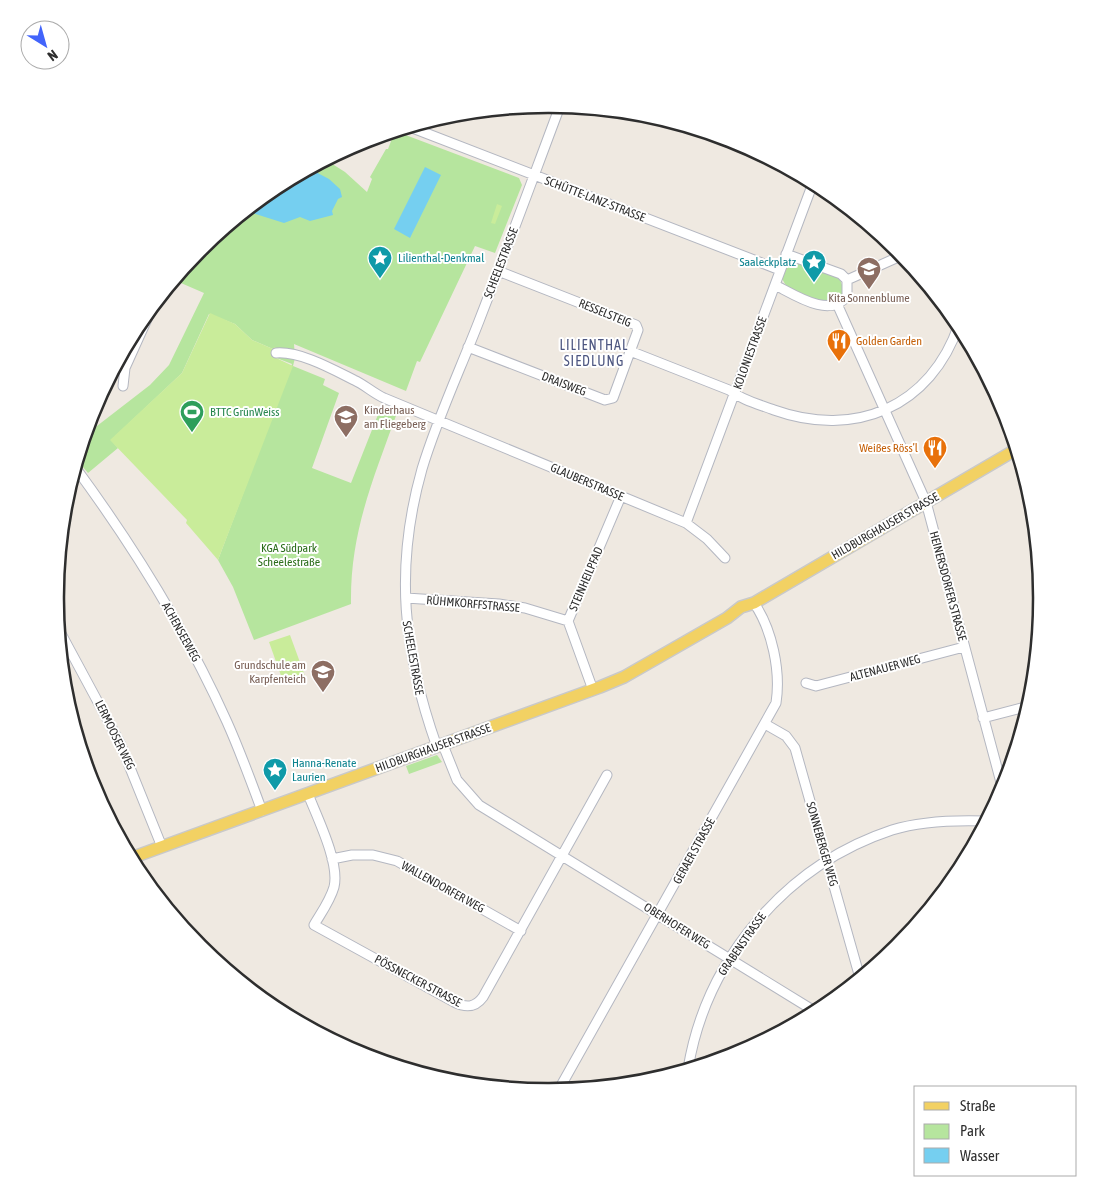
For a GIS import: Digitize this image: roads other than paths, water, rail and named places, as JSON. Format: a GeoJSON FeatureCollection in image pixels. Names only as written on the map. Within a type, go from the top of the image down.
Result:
{"type":"FeatureCollection","features":[{"type":"Feature","properties":{"kind":"main road","name":"HILDBURGHAUSER STRASSE"},"geometry":{"type":"LineString","coordinates":[[138,855],[593,690],[624,677],[727,618],[741,607],[754,603],[1011,452]]}},
{"type":"Feature","properties":{"kind":"street","name":"SCHEELESTRASSE"},"geometry":{"type":"LineString","coordinates":[[440,746],[415,679],[406,598],[406,558],[412,514],[422,470],[557,113]]}},
{"type":"Feature","properties":{"kind":"street","name":"SCHÜTTE-LANZ-STRASSE"},"geometry":{"type":"LineString","coordinates":[[420,131],[780,270]]}},
{"type":"Feature","properties":{"kind":"street","name":"KOLONIESTRASSE"},"geometry":{"type":"LineString","coordinates":[[686,523],[810,190]]}},
{"type":"Feature","properties":{"kind":"street"},"geometry":{"type":"LineString","coordinates":[[775,285],[826,307],[838,306],[847,296],[847,280],[841,274],[786,254]]}},
{"type":"Feature","properties":{"kind":"street"},"geometry":{"type":"LineString","coordinates":[[847,280],[894,258]]}},
{"type":"Feature","properties":{"kind":"street","name":"RESSELSTEIG"},"geometry":{"type":"LineString","coordinates":[[498,271],[636,325],[638,330],[630,351]]}},
{"type":"Feature","properties":{"kind":"street","name":"HEINERSDORFER STRASSE"},"geometry":{"type":"LineString","coordinates":[[838,306],[926,502],[999,777]]}},
{"type":"Feature","properties":{"kind":"street"},"geometry":{"type":"LineString","coordinates":[[630,351],[778,411],[814,421],[852,420],[884,410],[906,398],[930,377],[949,348],[955,333]]}},
{"type":"Feature","properties":{"kind":"street"},"geometry":{"type":"LineString","coordinates":[[123,386],[125,368],[135,346]]}},
{"type":"Feature","properties":{"kind":"street","name":"DRAISWEG"},"geometry":{"type":"LineString","coordinates":[[468,347],[605,400],[613,398],[630,351]]}},
{"type":"Feature","properties":{"kind":"street"},"geometry":{"type":"LineString","coordinates":[[276,353],[291,354],[356,380],[370,391],[440,421]]}},
{"type":"Feature","properties":{"kind":"street","name":"GLAUBERSTRASSE"},"geometry":{"type":"LineString","coordinates":[[440,421],[686,523],[725,558]]}},
{"type":"Feature","properties":{"kind":"street","name":"ACHENSEEWEG"},"geometry":{"type":"LineString","coordinates":[[80,474],[135,552],[195,657],[227,723],[262,811]]}},
{"type":"Feature","properties":{"kind":"street","name":"STEINHEILPFAD"},"geometry":{"type":"LineString","coordinates":[[593,690],[568,621],[621,496]]}},
{"type":"Feature","properties":{"kind":"street","name":"RÜHMKORFFSTRASSE"},"geometry":{"type":"LineString","coordinates":[[406,598],[499,604],[525,608],[568,621]]}},
{"type":"Feature","properties":{"kind":"street","name":"GERAER STRASSE"},"geometry":{"type":"LineString","coordinates":[[563,1083],[776,703],[779,684],[778,671],[762,615],[754,603]]}},
{"type":"Feature","properties":{"kind":"street","name":"LERMOOSER WEG"},"geometry":{"type":"LineString","coordinates":[[66,643],[120,743],[162,847]]}},
{"type":"Feature","properties":{"kind":"street","name":"ALTENAUER WEG"},"geometry":{"type":"LineString","coordinates":[[806,683],[816,686],[964,647]]}},
{"type":"Feature","properties":{"kind":"street"},"geometry":{"type":"LineString","coordinates":[[983,718],[1020,708]]}},
{"type":"Feature","properties":{"kind":"street","name":"SONNEBERGER WEG"},"geometry":{"type":"LineString","coordinates":[[765,724],[786,736],[795,748],[858,971]]}},
{"type":"Feature","properties":{"kind":"street","name":"OBERHOFER WEG"},"geometry":{"type":"LineString","coordinates":[[440,746],[457,780],[473,799],[808,1007]]}},
{"type":"Feature","properties":{"kind":"street"},"geometry":{"type":"LineString","coordinates":[[564,856],[607,775]]}},
{"type":"Feature","properties":{"kind":"street"},"geometry":{"type":"LineString","coordinates":[[308,794],[332,859]]}},
{"type":"Feature","properties":{"kind":"street","name":"GRABENSTRASSE"},"geometry":{"type":"LineString","coordinates":[[690,1061],[698,1027],[710,994],[729,959],[767,909],[786,890],[827,860],[855,844],[894,830],[934,822],[978,821]]}},
{"type":"Feature","properties":{"kind":"street","name":"WALLENDORFER WEG"},"geometry":{"type":"LineString","coordinates":[[332,859],[352,855],[373,855],[397,861],[521,931]]}},
{"type":"Feature","properties":{"kind":"street","name":"PÖSSNECKER STRASSE"},"geometry":{"type":"LineString","coordinates":[[332,859],[335,872],[334,887],[314,925],[454,1002],[469,1006],[480,1001],[564,856]]}},
{"type":"Feature","properties":{"kind":"water"},"geometry":{"type":"Polygon","coordinates":[[[425,167],[441,175],[410,238],[394,229],[425,167]]]}},
{"type":"Feature","properties":{"kind":"water"},"geometry":{"type":"Polygon","coordinates":[[[316,172],[329,179],[340,189],[342,197],[338,199],[332,211],[333,215],[310,221],[300,217],[284,223],[253,213],[316,172]]]}},
{"type":"Feature","properties":{"kind":"place","name":"Lilienthal-Denkmal"},"geometry":{"type":"Point","coordinates":[380,279]}},
{"type":"Feature","properties":{"kind":"place","name":"Saaleckplatz"},"geometry":{"type":"Point","coordinates":[814,283]}},
{"type":"Feature","properties":{"kind":"place","name":"Kita Sonnenblume"},"geometry":{"type":"Point","coordinates":[869,290]}},
{"type":"Feature","properties":{"kind":"place","name":"Golden Garden"},"geometry":{"type":"Point","coordinates":[839,362]}},
{"type":"Feature","properties":{"kind":"place","name":"BTTC GrünWeiss"},"geometry":{"type":"Point","coordinates":[192,433]}},
{"type":"Feature","properties":{"kind":"place","name":"Kinderhaus am Fliegeberg"},"geometry":{"type":"Point","coordinates":[346,438]}},
{"type":"Feature","properties":{"kind":"place","name":"Weißes Röss’l"},"geometry":{"type":"Point","coordinates":[935,469]}},
{"type":"Feature","properties":{"kind":"place","name":"Grundschule am Karpfenteich"},"geometry":{"type":"Point","coordinates":[323,693]}},
{"type":"Feature","properties":{"kind":"place","name":"Hanna-Renate Laurien"},"geometry":{"type":"Point","coordinates":[275,791]}},
{"type":"Feature","properties":{"kind":"district","name":"LILIENTHAL SIEDLUNG"},"geometry":{"type":"Point","coordinates":[594,354]}},
{"type":"Feature","properties":{"kind":"park label","name":"KGA Südpark Scheelestraße"},"geometry":{"type":"Point","coordinates":[289,555]}}]}
